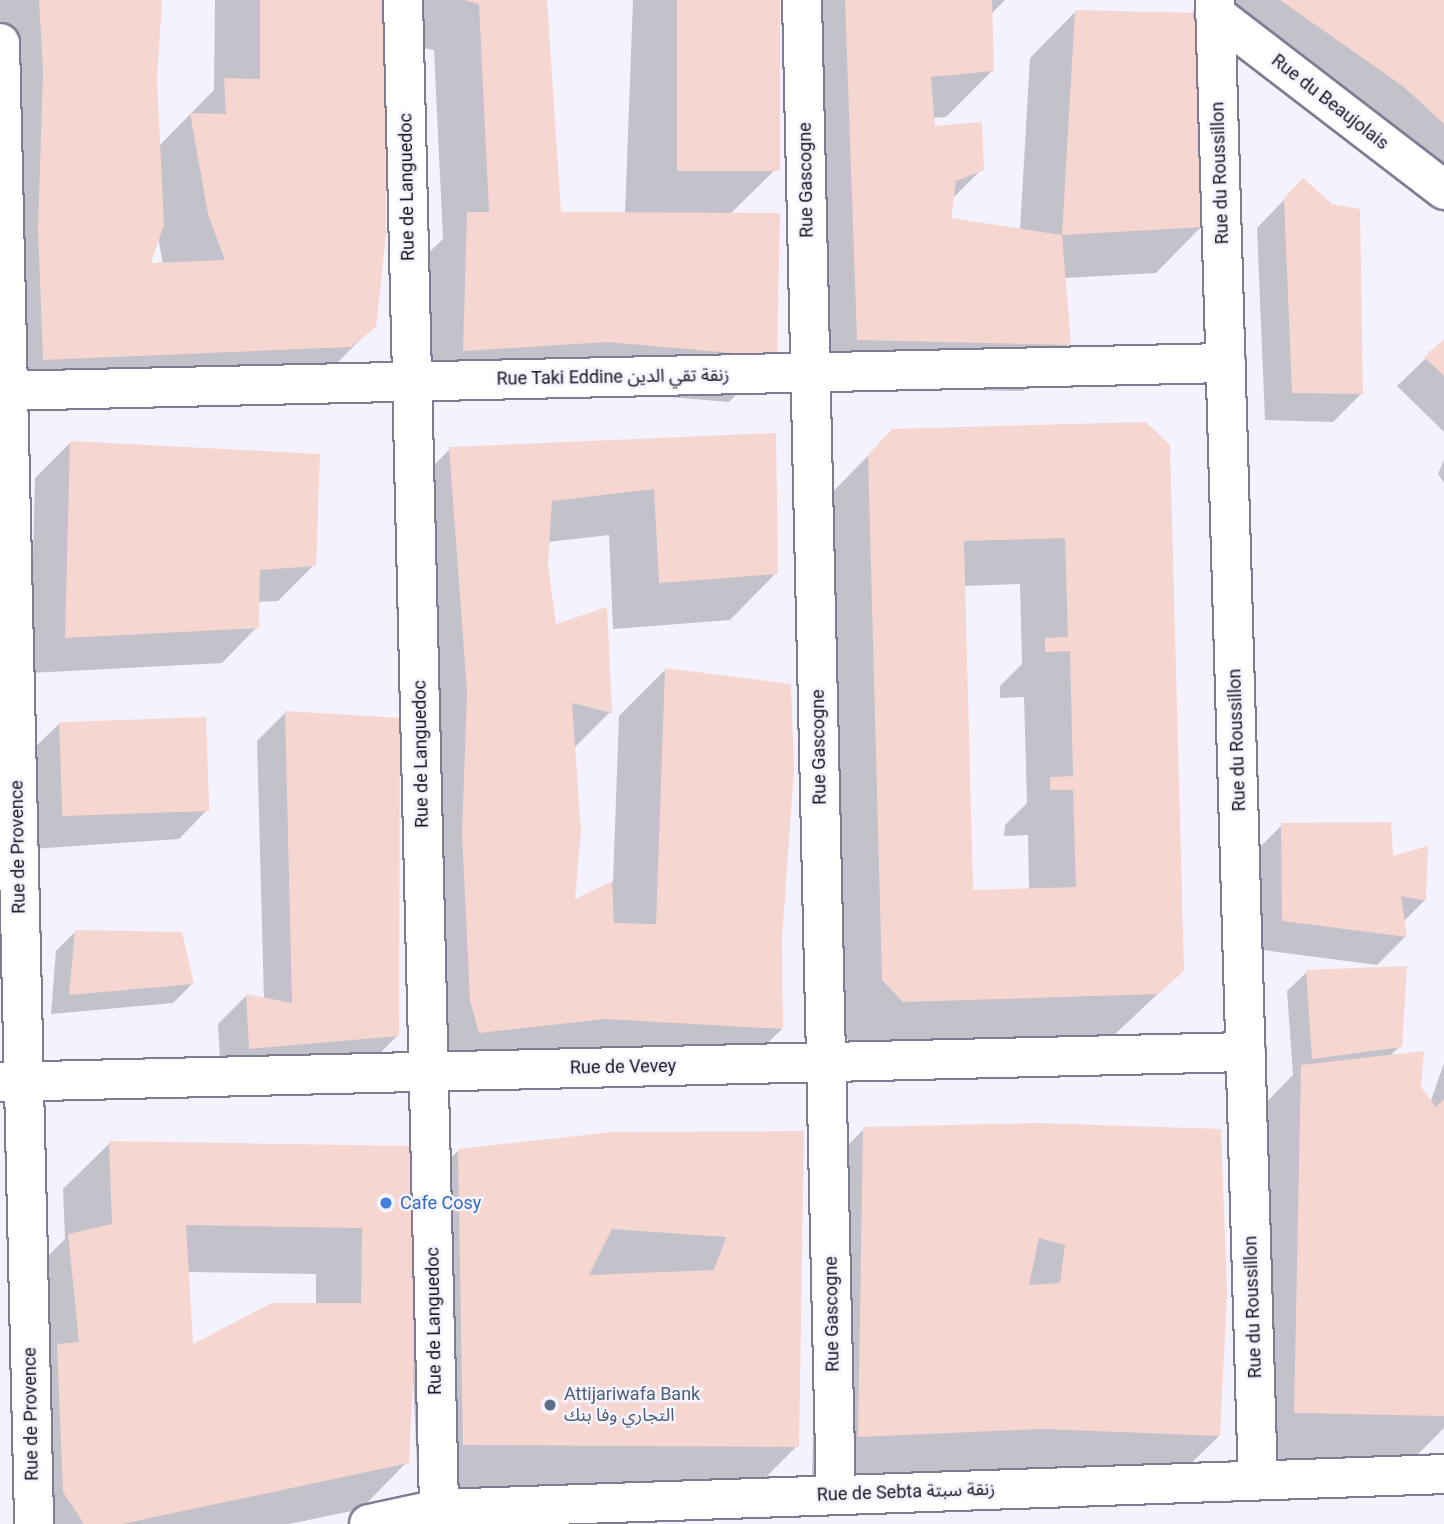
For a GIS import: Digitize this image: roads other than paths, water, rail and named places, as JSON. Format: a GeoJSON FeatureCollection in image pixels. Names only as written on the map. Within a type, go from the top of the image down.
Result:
{"type":"FeatureCollection","features":[{"type":"Feature","properties":{"kind":"street","name":"Rue de Languedoc"},"geometry":{"type":"LineString","coordinates":[[403,0],[439,1509]]}},
{"type":"Feature","properties":{"kind":"street","name":"Rue Gascogne"},"geometry":{"type":"LineString","coordinates":[[802,0],[836,1494]]}},
{"type":"Feature","properties":{"kind":"street","name":"Rue du Beaujolais"},"geometry":{"type":"LineString","coordinates":[[1215,7],[1444,190]]}},
{"type":"Feature","properties":{"kind":"street","name":"Rue du Roussillon"},"geometry":{"type":"LineString","coordinates":[[1215,7],[1258,1480]]}},
{"type":"Feature","properties":{"kind":"street","name":"Rue de Provence"},"geometry":{"type":"LineString","coordinates":[[0,43],[12,1082],[34,1524]]}},
{"type":"Feature","properties":{"kind":"street","name":"Rue Taki Eddine زنقة تقي الدين"},"geometry":{"type":"LineString","coordinates":[[4,391],[1226,363]]}},
{"type":"Feature","properties":{"kind":"street","name":"Rue de Vevey"},"geometry":{"type":"LineString","coordinates":[[12,1082],[1246,1052]]}},
{"type":"Feature","properties":{"kind":"street","name":"Rue de Sebta زنقة سبتة"},"geometry":{"type":"LineString","coordinates":[[369,1524],[439,1509],[1444,1474]]}},
{"type":"Feature","properties":{"kind":"place","name":"Cafe Cosy"},"geometry":{"type":"Point","coordinates":[386,1203]}},
{"type":"Feature","properties":{"kind":"place","name":"Attijariwafa Bank التجاري وفا بنك"},"geometry":{"type":"Point","coordinates":[550,1405]}}]}
